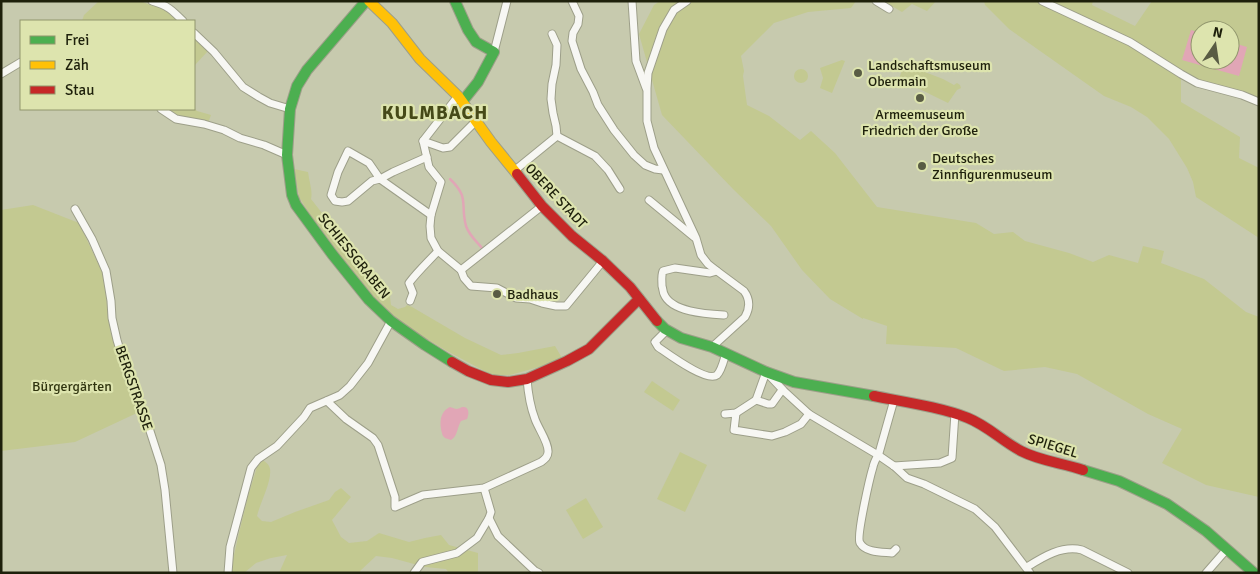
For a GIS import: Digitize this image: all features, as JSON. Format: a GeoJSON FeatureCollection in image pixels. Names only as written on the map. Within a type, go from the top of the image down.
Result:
{"type":"FeatureCollection","features":[{"type":"Feature","properties":{"kind":"street"},"geometry":{"type":"LineString","coordinates":[[152,1],[161,3],[171,9],[182,20]]}},
{"type":"Feature","properties":{"kind":"street","name":"SCHIESSGRABEN"},"geometry":{"type":"LineString","coordinates":[[366,1],[308,70],[295,92],[290,109],[287,155],[290,184],[296,205],[369,300],[391,321],[425,345],[468,371],[491,380],[508,382],[526,378],[567,361],[589,349],[639,299]]}},
{"type":"Feature","properties":{"kind":"street","name":"OBERE STADT"},"geometry":{"type":"LineString","coordinates":[[370,1],[392,23],[420,59],[460,99],[475,122],[542,206],[572,236],[630,287],[658,322],[667,330]]}},
{"type":"Feature","properties":{"kind":"street"},"geometry":{"type":"LineString","coordinates":[[455,1],[468,30],[476,42],[494,52]]}},
{"type":"Feature","properties":{"kind":"street"},"geometry":{"type":"LineString","coordinates":[[423,141],[460,99],[478,82],[494,52],[507,1]]}},
{"type":"Feature","properties":{"kind":"street"},"geometry":{"type":"LineString","coordinates":[[572,1],[579,16],[572,42],[581,69],[598,104],[614,130],[634,155],[645,165],[663,170]]}},
{"type":"Feature","properties":{"kind":"street"},"geometry":{"type":"LineString","coordinates":[[632,1],[636,61],[646,88]]}},
{"type":"Feature","properties":{"kind":"street"},"geometry":{"type":"LineString","coordinates":[[687,1],[674,10],[663,28],[648,73],[646,88],[647,121],[654,148],[696,238],[701,255],[708,264],[744,290],[748,296],[749,310],[746,317],[712,347]]}},
{"type":"Feature","properties":{"kind":"street"},"geometry":{"type":"LineString","coordinates":[[876,1],[889,9]]}},
{"type":"Feature","properties":{"kind":"street"},"geometry":{"type":"LineString","coordinates":[[1042,1],[1130,42],[1197,83],[1242,95],[1259,102]]}},
{"type":"Feature","properties":{"kind":"street"},"geometry":{"type":"LineString","coordinates":[[195,34],[214,52],[243,87],[270,103],[290,109]]}},
{"type":"Feature","properties":{"kind":"street"},"geometry":{"type":"LineString","coordinates":[[552,34],[557,45],[551,99],[557,136]]}},
{"type":"Feature","properties":{"kind":"street"},"geometry":{"type":"LineString","coordinates":[[1,74],[20,63]]}},
{"type":"Feature","properties":{"kind":"street"},"geometry":{"type":"LineString","coordinates":[[162,110],[176,120],[217,128],[287,155]]}},
{"type":"Feature","properties":{"kind":"street"},"geometry":{"type":"LineString","coordinates":[[423,141],[443,148],[450,147],[475,122]]}},
{"type":"Feature","properties":{"kind":"street"},"geometry":{"type":"LineString","coordinates":[[514,171],[557,136]]}},
{"type":"Feature","properties":{"kind":"street"},"geometry":{"type":"LineString","coordinates":[[557,136],[595,156],[608,170],[620,189]]}},
{"type":"Feature","properties":{"kind":"street"},"geometry":{"type":"LineString","coordinates":[[423,141],[429,167],[441,182],[431,215],[431,238],[438,251],[461,270],[464,278],[471,286],[497,288],[516,298],[530,299],[556,306],[566,306],[603,262]]}},
{"type":"Feature","properties":{"kind":"street"},"geometry":{"type":"LineString","coordinates":[[427,157],[380,179],[372,181],[348,201],[335,201],[331,195],[338,172],[348,152],[369,163],[380,179],[431,215]]}},
{"type":"Feature","properties":{"kind":"street"},"geometry":{"type":"LineString","coordinates":[[649,200],[696,238]]}},
{"type":"Feature","properties":{"kind":"street"},"geometry":{"type":"LineString","coordinates":[[461,270],[542,206]]}},
{"type":"Feature","properties":{"kind":"street","name":"BERGSTRASSE"},"geometry":{"type":"LineString","coordinates":[[76,209],[106,271],[117,340],[129,380],[149,428],[161,465],[173,573]]}},
{"type":"Feature","properties":{"kind":"street"},"geometry":{"type":"LineString","coordinates":[[410,300],[413,293],[409,283],[438,251]]}},
{"type":"Feature","properties":{"kind":"street"},"geometry":{"type":"LineString","coordinates":[[717,271],[710,273],[676,268],[663,271],[663,290],[664,295],[674,305],[702,313],[724,315]]}},
{"type":"Feature","properties":{"kind":"street"},"geometry":{"type":"LineString","coordinates":[[228,573],[230,547],[251,468],[258,459],[277,446],[310,408],[340,395],[350,386],[368,363],[391,321]]}},
{"type":"Feature","properties":{"kind":"street"},"geometry":{"type":"LineString","coordinates":[[667,330],[655,342],[658,347],[692,369],[713,377],[716,376],[720,371],[726,353]]}},
{"type":"Feature","properties":{"kind":"street","name":"SPIEGEL"},"geometry":{"type":"LineString","coordinates":[[667,330],[681,338],[712,347],[766,372],[794,382],[894,400],[955,413],[971,419],[1019,450],[1032,456],[1119,481],[1167,504],[1206,530],[1254,573]]}},
{"type":"Feature","properties":{"kind":"street"},"geometry":{"type":"LineString","coordinates":[[726,414],[736,414],[756,400],[766,372],[809,414],[878,455],[907,478],[924,484],[975,509],[995,527],[1028,570],[1048,554],[1075,548],[1128,573]]}},
{"type":"Feature","properties":{"kind":"street"},"geometry":{"type":"LineString","coordinates":[[327,401],[346,419],[373,438],[378,445],[395,497],[395,507],[423,495],[484,488],[545,459],[548,456],[547,447],[530,405],[526,378]]}},
{"type":"Feature","properties":{"kind":"street"},"geometry":{"type":"LineString","coordinates":[[756,400],[772,404],[783,390],[794,382]]}},
{"type":"Feature","properties":{"kind":"street"},"geometry":{"type":"LineString","coordinates":[[894,400],[873,467],[858,538],[860,543],[870,550],[892,553],[896,549]]}},
{"type":"Feature","properties":{"kind":"street"},"geometry":{"type":"LineString","coordinates":[[894,466],[940,463],[952,458],[955,413]]}},
{"type":"Feature","properties":{"kind":"street"},"geometry":{"type":"LineString","coordinates":[[736,414],[734,430],[772,436],[801,424],[809,414]]}},
{"type":"Feature","properties":{"kind":"street"},"geometry":{"type":"LineString","coordinates":[[414,573],[422,562],[458,553],[477,538],[491,512],[484,488]]}},
{"type":"Feature","properties":{"kind":"street"},"geometry":{"type":"LineString","coordinates":[[489,518],[498,536],[539,573]]}},
{"type":"Feature","properties":{"kind":"street"},"geometry":{"type":"LineString","coordinates":[[1206,573],[1227,549]]}},
{"type":"Feature","properties":{"kind":"green space"},"geometry":{"type":"Polygon","coordinates":[[[99,1],[140,1],[165,8],[179,20],[82,20],[84,15],[99,1]]]}},
{"type":"Feature","properties":{"kind":"green space"},"geometry":{"type":"Polygon","coordinates":[[[660,1],[856,1],[851,8],[808,12],[774,23],[741,56],[747,105],[769,116],[800,140],[811,131],[835,153],[877,207],[976,223],[994,234],[1013,232],[1025,241],[1069,253],[1093,262],[1109,255],[1138,263],[1143,246],[1164,251],[1161,263],[1204,279],[1246,312],[1259,317],[1259,497],[1206,485],[1162,463],[1182,429],[1148,414],[1077,374],[1045,367],[1004,371],[956,348],[886,344],[887,326],[863,319],[830,299],[802,270],[771,226],[662,115],[639,34],[654,5],[660,1]]]}},
{"type":"Feature","properties":{"kind":"green space"},"geometry":{"type":"Polygon","coordinates":[[[883,1],[936,1],[927,11],[912,4],[902,12],[883,1]]]}},
{"type":"Feature","properties":{"kind":"green space"},"geometry":{"type":"Polygon","coordinates":[[[984,1],[1093,1],[1092,5],[1135,26],[1152,1],[1259,1],[1259,102],[1181,75],[1181,102],[1240,137],[1239,158],[1259,168],[1259,238],[1196,197],[1193,182],[1187,168],[1169,139],[1147,117],[1131,107],[1104,96],[1009,29],[985,5],[984,1]]]}},
{"type":"Feature","properties":{"kind":"green space"},"geometry":{"type":"Polygon","coordinates":[[[195,35],[200,40],[208,51],[195,65],[195,35]]]}},
{"type":"Feature","properties":{"kind":"green space"},"geometry":{"type":"Polygon","coordinates":[[[842,60],[845,61],[832,93],[820,88],[823,78],[820,68],[842,60]]]}},
{"type":"Feature","properties":{"kind":"green space"},"geometry":{"type":"Polygon","coordinates":[[[904,64],[954,85],[957,83],[961,88],[957,90],[948,103],[899,79],[904,64]]]}},
{"type":"Feature","properties":{"kind":"green space"},"geometry":{"type":"Polygon","coordinates":[[[798,69],[804,69],[808,76],[804,83],[798,83],[794,79],[794,73],[798,69]]]}},
{"type":"Feature","properties":{"kind":"green space"},"geometry":{"type":"Polygon","coordinates":[[[195,109],[211,115],[208,123],[176,118],[165,110],[195,109]]]}},
{"type":"Feature","properties":{"kind":"green space"},"geometry":{"type":"Polygon","coordinates":[[[294,169],[308,172],[311,199],[391,294],[391,305],[398,309],[407,305],[412,307],[465,338],[501,355],[555,346],[562,358],[510,375],[492,375],[418,334],[373,297],[356,277],[299,197],[294,169]]]}},
{"type":"Feature","properties":{"kind":"green space","name":"Bürgergärten"},"geometry":{"type":"Polygon","coordinates":[[[33,205],[79,223],[103,274],[111,334],[139,412],[75,442],[1,451],[1,210],[33,205]]]}},
{"type":"Feature","properties":{"kind":"green space"},"geometry":{"type":"Polygon","coordinates":[[[652,381],[680,400],[673,411],[644,392],[652,381]]]}},
{"type":"Feature","properties":{"kind":"green space"},"geometry":{"type":"Polygon","coordinates":[[[680,452],[707,465],[685,512],[657,499],[680,452]]]}},
{"type":"Feature","properties":{"kind":"green space"},"geometry":{"type":"Polygon","coordinates":[[[262,460],[269,466],[270,474],[268,486],[257,516],[262,521],[271,522],[329,500],[341,488],[351,497],[332,520],[341,537],[349,543],[367,541],[379,533],[409,542],[441,535],[449,545],[478,553],[477,573],[449,573],[446,569],[425,567],[392,558],[376,556],[360,571],[361,573],[279,573],[287,555],[256,563],[244,573],[230,573],[248,496],[257,467],[262,460]]]}},
{"type":"Feature","properties":{"kind":"green space"},"geometry":{"type":"Polygon","coordinates":[[[586,498],[603,527],[583,539],[566,510],[586,498]]]}},
{"type":"Feature","properties":{"kind":"shaded area"},"geometry":{"type":"Polygon","coordinates":[[[1190,33],[1190,62],[1182,60],[1190,33]]]}},
{"type":"Feature","properties":{"kind":"shaded area"},"geometry":{"type":"Polygon","coordinates":[[[1240,45],[1247,47],[1239,76],[1218,70],[1240,70],[1240,45]]]}},
{"type":"Feature","properties":{"kind":"shaded area"},"geometry":{"type":"Polygon","coordinates":[[[450,407],[456,409],[465,407],[468,409],[467,419],[461,421],[455,436],[451,440],[443,436],[441,428],[442,415],[450,407]]]}},
{"type":"Feature","properties":{"kind":"waterway"},"geometry":{"type":"LineString","coordinates":[[450,179],[462,196],[467,229],[482,248]]}},
{"type":"Feature","properties":{"kind":"traffic: fast"},"geometry":{"type":"LineString","coordinates":[[366,1],[307,70],[297,86],[290,109],[287,155],[292,195],[296,205],[369,300],[391,321],[452,362]]}},
{"type":"Feature","properties":{"kind":"traffic: fast"},"geometry":{"type":"LineString","coordinates":[[455,1],[468,30],[476,42],[494,52],[478,82],[462,102]]}},
{"type":"Feature","properties":{"kind":"traffic: fast"},"geometry":{"type":"LineString","coordinates":[[657,321],[665,329],[681,338],[712,347],[766,372],[794,382],[874,396]]}},
{"type":"Feature","properties":{"kind":"traffic: fast"},"geometry":{"type":"LineString","coordinates":[[1083,470],[1119,481],[1167,504],[1206,531],[1254,573]]}},
{"type":"Feature","properties":{"kind":"traffic: slow"},"geometry":{"type":"LineString","coordinates":[[369,1],[392,23],[420,59],[458,96],[517,174]]}},
{"type":"Feature","properties":{"kind":"traffic: jam"},"geometry":{"type":"LineString","coordinates":[[517,174],[542,206],[572,236],[603,261],[630,287],[657,321]]}},
{"type":"Feature","properties":{"kind":"traffic: jam"},"geometry":{"type":"LineString","coordinates":[[452,362],[491,380],[508,382],[527,379],[589,349],[639,299]]}},
{"type":"Feature","properties":{"kind":"traffic: jam"},"geometry":{"type":"LineString","coordinates":[[874,396],[957,414],[982,425],[1014,447],[1028,454],[1083,470]]}},
{"type":"Feature","properties":{"kind":"place","name":"Landschaftsmuseum Obermain"},"geometry":{"type":"Point","coordinates":[858,73]}},
{"type":"Feature","properties":{"kind":"place","name":"Armeemuseum Friedrich der Große"},"geometry":{"type":"Point","coordinates":[920,98]}},
{"type":"Feature","properties":{"kind":"place","name":"Deutsches Zinnfigurenmuseum"},"geometry":{"type":"Point","coordinates":[922,166]}},
{"type":"Feature","properties":{"kind":"place","name":"Badhaus"},"geometry":{"type":"Point","coordinates":[497,294]}},
{"type":"Feature","properties":{"kind":"district","name":"KULMBACH"},"geometry":{"type":"Point","coordinates":[435,113]}}]}
